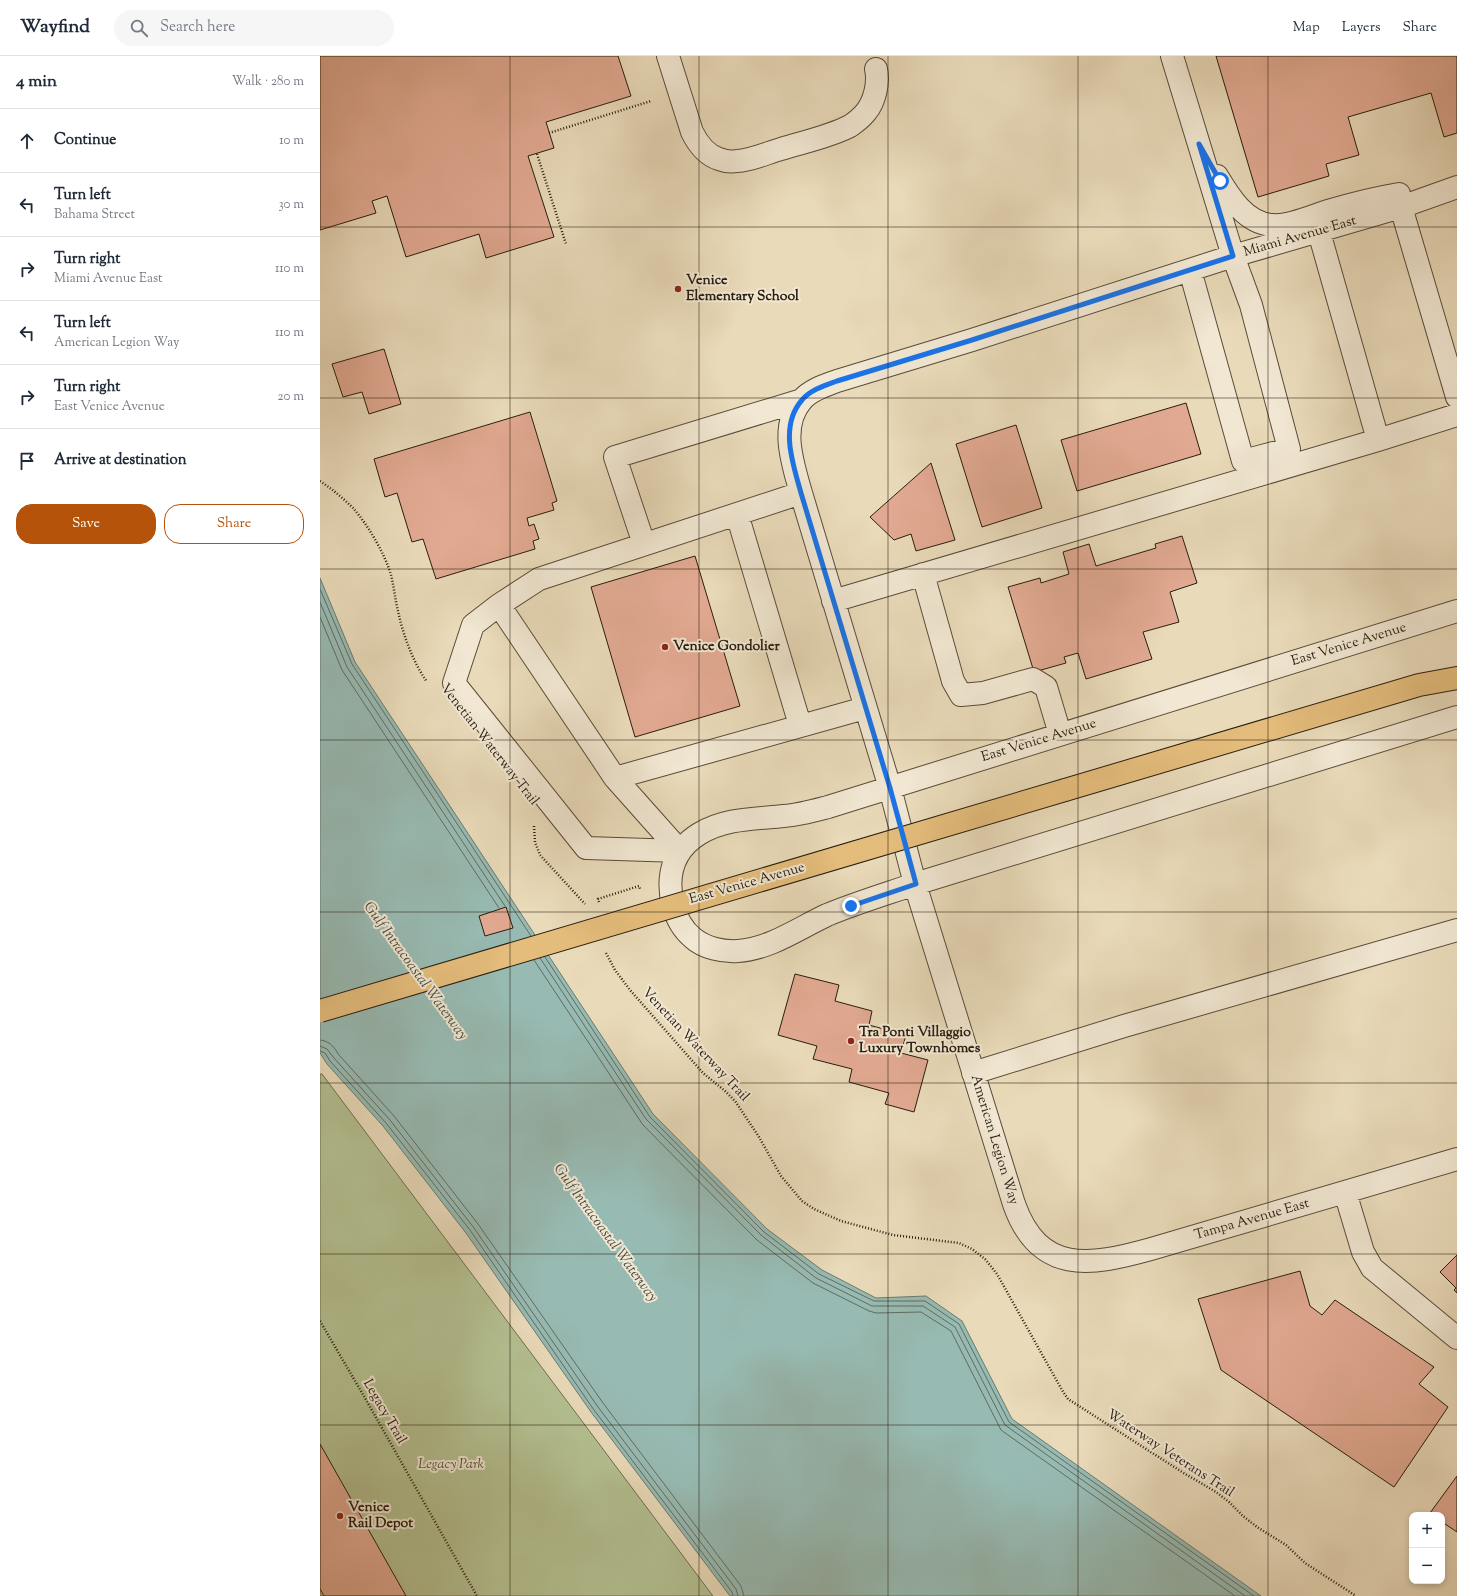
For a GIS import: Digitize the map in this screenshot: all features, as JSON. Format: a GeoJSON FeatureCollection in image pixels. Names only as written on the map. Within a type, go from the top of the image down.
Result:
{"type":"FeatureCollection","features":[{"type":"Feature","properties":{"kind":"main road","name":"East Venice Avenue"},"geometry":{"type":"LineString","coordinates":[[1419,685],[1457,667]]}},
{"type":"Feature","properties":{"kind":"main road","name":"East Venice Avenue"},"geometry":{"type":"LineString","coordinates":[[320,1011],[1419,685],[1457,678]]}},
{"type":"Feature","properties":{"kind":"street"},"geometry":{"type":"LineString","coordinates":[[668,56],[692,132],[699,145],[710,155],[719,159],[736,161],[833,133],[851,125],[866,111],[870,105],[876,83],[876,69]]}},
{"type":"Feature","properties":{"kind":"street"},"geometry":{"type":"LineString","coordinates":[[1172,56],[1233,256],[1251,305],[1289,449],[1243,461],[1190,270]]}},
{"type":"Feature","properties":{"kind":"street"},"geometry":{"type":"LineString","coordinates":[[1199,144],[1231,199],[1245,212],[1258,221],[1271,225],[1284,224],[1390,195],[1457,183]]}},
{"type":"Feature","properties":{"kind":"street","name":"Miami Avenue East"},"geometry":{"type":"LineString","coordinates":[[802,400],[820,388],[837,381],[972,340],[1233,256],[1401,207],[1457,187]]}},
{"type":"Feature","properties":{"kind":"street"},"geometry":{"type":"LineString","coordinates":[[1401,207],[1457,397]]}},
{"type":"Feature","properties":{"kind":"street"},"geometry":{"type":"LineString","coordinates":[[1319,232],[1378,440]]}},
{"type":"Feature","properties":{"kind":"street"},"geometry":{"type":"LineString","coordinates":[[644,544],[615,457],[802,400]]}},
{"type":"Feature","properties":{"kind":"street","name":"American Legion Way"},"geometry":{"type":"LineString","coordinates":[[802,400],[795,410],[790,436],[790,451],[801,493],[890,788],[916,884],[1017,1213],[1030,1236],[1046,1250]]}},
{"type":"Feature","properties":{"kind":"street"},"geometry":{"type":"LineString","coordinates":[[833,601],[1378,440],[1457,415]]}},
{"type":"Feature","properties":{"kind":"street"},"geometry":{"type":"LineString","coordinates":[[680,851],[586,848],[454,683],[473,625],[499,605],[538,579],[801,493]]}},
{"type":"Feature","properties":{"kind":"street"},"geometry":{"type":"LineString","coordinates":[[737,514],[800,725]]}},
{"type":"Feature","properties":{"kind":"street"},"geometry":{"type":"LineString","coordinates":[[923,574],[953,681],[961,695],[983,693],[1033,679],[1046,686],[1060,734]]}},
{"type":"Feature","properties":{"kind":"street"},"geometry":{"type":"LineString","coordinates":[[499,605],[615,778],[680,851]]}},
{"type":"Feature","properties":{"kind":"street","name":"East Venice Avenue"},"geometry":{"type":"LineString","coordinates":[[1457,611],[807,813],[725,823],[715,826],[698,834],[680,851],[672,866],[670,882],[671,895],[676,916],[686,931],[700,943],[714,949],[731,951],[749,949],[769,944],[829,915],[916,884],[1457,717]]}},
{"type":"Feature","properties":{"kind":"street"},"geometry":{"type":"LineString","coordinates":[[615,778],[865,708]]}},
{"type":"Feature","properties":{"kind":"street"},"geometry":{"type":"LineString","coordinates":[[974,1073],[1124,1026],[1457,930]]}},
{"type":"Feature","properties":{"kind":"street","name":"Tampa Avenue East"},"geometry":{"type":"LineString","coordinates":[[1046,1250],[1058,1257],[1068,1260],[1091,1261],[1109,1259],[1151,1249],[1457,1160]]}},
{"type":"Feature","properties":{"kind":"street"},"geometry":{"type":"LineString","coordinates":[[1345,1192],[1363,1252],[1372,1268],[1457,1338]]}},
{"type":"Feature","properties":{"kind":"path"},"geometry":{"type":"LineString","coordinates":[[549,132],[651,101]]}},
{"type":"Feature","properties":{"kind":"path"},"geometry":{"type":"LineString","coordinates":[[537,154],[566,244]]}},
{"type":"Feature","properties":{"kind":"path","name":"Venetian Waterway Trail"},"geometry":{"type":"LineString","coordinates":[[320,481],[333,490],[353,508],[361,518],[386,561],[404,632],[423,676],[430,687]]}},
{"type":"Feature","properties":{"kind":"path","name":"Venetian Waterway Trail"},"geometry":{"type":"LineString","coordinates":[[533,822],[535,842],[540,855],[546,864],[575,892],[588,908]]}},
{"type":"Feature","properties":{"kind":"path","name":"Venetian Waterway Trail"},"geometry":{"type":"LineString","coordinates":[[605,949],[615,970],[630,990],[703,1074],[726,1091],[735,1101],[759,1137],[781,1176],[802,1201],[814,1209],[840,1221],[893,1235],[959,1243],[972,1249],[985,1259],[997,1274],[1056,1380]]}},
{"type":"Feature","properties":{"kind":"path","name":"Legacy Trail"},"geometry":{"type":"LineString","coordinates":[[320,1322],[373,1411],[477,1596]]}},
{"type":"Feature","properties":{"kind":"path","name":"Waterway Veterans Trail"},"geometry":{"type":"LineString","coordinates":[[1056,1380],[1068,1398],[1077,1406],[1216,1492],[1257,1527],[1286,1545],[1305,1563],[1356,1596]]}},
{"type":"Feature","properties":{"kind":"green space","name":"Legacy Park"},"geometry":{"type":"Polygon","coordinates":[[[320,1074],[322,1074],[713,1596],[320,1596],[320,1074]]]}},
{"type":"Feature","properties":{"kind":"water","name":"Gulf Intracoastal Waterway"},"geometry":{"type":"Polygon","coordinates":[[[320,578],[355,662],[653,1114],[767,1229],[822,1270],[876,1298],[926,1296],[962,1321],[1012,1419],[1261,1596],[730,1596],[591,1412],[466,1233],[383,1126],[327,1064],[320,1053],[320,578]]]}},
{"type":"Feature","properties":{"kind":"building"},"geometry":{"type":"Polygon","coordinates":[[[320,56],[618,56],[631,96],[546,122],[554,148],[528,156],[554,237],[486,258],[479,234],[406,257],[387,196],[372,201],[376,213],[320,230],[320,56]]]}},
{"type":"Feature","properties":{"kind":"building"},"geometry":{"type":"Polygon","coordinates":[[[1216,56],[1457,56],[1457,133],[1444,137],[1431,93],[1348,117],[1359,155],[1326,164],[1329,176],[1258,197],[1216,56]]]}},
{"type":"Feature","properties":{"kind":"building"},"geometry":{"type":"Polygon","coordinates":[[[384,349],[401,404],[369,414],[362,392],[343,397],[332,364],[384,349]]]}},
{"type":"Feature","properties":{"kind":"building"},"geometry":{"type":"Polygon","coordinates":[[[1186,403],[1201,454],[1077,491],[1061,440],[1186,403]]]}},
{"type":"Feature","properties":{"kind":"building"},"geometry":{"type":"Polygon","coordinates":[[[530,412],[557,501],[552,503],[554,510],[527,518],[529,526],[534,524],[539,539],[533,541],[535,549],[436,579],[423,539],[412,542],[397,493],[385,497],[374,459],[530,412]]]}},
{"type":"Feature","properties":{"kind":"building"},"geometry":{"type":"Polygon","coordinates":[[[1016,425],[1042,508],[982,527],[956,444],[1016,425]]]}},
{"type":"Feature","properties":{"kind":"building"},"geometry":{"type":"Polygon","coordinates":[[[931,463],[955,540],[916,551],[911,534],[894,540],[870,517],[931,463]]]}},
{"type":"Feature","properties":{"kind":"building"},"geometry":{"type":"Polygon","coordinates":[[[1182,536],[1197,583],[1170,592],[1179,622],[1143,632],[1152,659],[1086,679],[1078,653],[1064,657],[1066,663],[1034,672],[1008,587],[1040,578],[1041,583],[1069,574],[1063,552],[1089,544],[1096,566],[1156,548],[1155,544],[1182,536]]]}},
{"type":"Feature","properties":{"kind":"building","name":"Venice Gondolier"},"geometry":{"type":"Polygon","coordinates":[[[695,556],[740,706],[635,737],[591,587],[695,556]]]}},
{"type":"Feature","properties":{"kind":"building"},"geometry":{"type":"Polygon","coordinates":[[[506,907],[513,928],[485,936],[479,916],[506,907]]]}},
{"type":"Feature","properties":{"kind":"building","name":"Tra Ponti Villaggio Luxury Townhomes"},"geometry":{"type":"Polygon","coordinates":[[[795,974],[839,985],[835,1001],[872,1011],[869,1025],[906,1035],[901,1053],[928,1060],[914,1112],[885,1104],[889,1093],[849,1082],[852,1069],[813,1059],[817,1046],[778,1035],[795,974]]]}},
{"type":"Feature","properties":{"kind":"building"},"geometry":{"type":"Polygon","coordinates":[[[1457,1255],[1457,1293],[1454,1290],[1456,1288],[1440,1272],[1457,1255]]]}},
{"type":"Feature","properties":{"kind":"building"},"geometry":{"type":"Polygon","coordinates":[[[1300,1271],[1310,1306],[1322,1315],[1335,1300],[1434,1367],[1419,1384],[1448,1407],[1394,1487],[1221,1370],[1198,1299],[1300,1271]]]}},
{"type":"Feature","properties":{"kind":"building","name":"Venice Rail Depot"},"geometry":{"type":"Polygon","coordinates":[[[320,1444],[406,1596],[324,1596],[320,1589],[320,1444]]]}},
{"type":"Feature","properties":{"kind":"building"},"geometry":{"type":"Polygon","coordinates":[[[1457,1476],[1457,1532],[1445,1524],[1445,1512],[1431,1512],[1457,1476]]]}},
{"type":"Feature","properties":{"kind":"place","name":"Venice Elementary School"},"geometry":{"type":"Point","coordinates":[678,289]}},
{"type":"Feature","properties":{"kind":"place","name":"Venice Gondolier"},"geometry":{"type":"Point","coordinates":[665,647]}},
{"type":"Feature","properties":{"kind":"place","name":"Tra Ponti Villaggio Luxury Townhomes"},"geometry":{"type":"Point","coordinates":[851,1041]}},
{"type":"Feature","properties":{"kind":"place","name":"Venice Rail Depot"},"geometry":{"type":"Point","coordinates":[340,1516]}},
{"type":"Feature","properties":{"kind":"route"},"geometry":{"type":"LineString","coordinates":[[851,906],[916,884],[890,788],[801,493],[790,451],[791,424],[795,410],[807,396],[820,388],[837,381],[972,340],[1233,256],[1199,144],[1220,181]]}}]}
